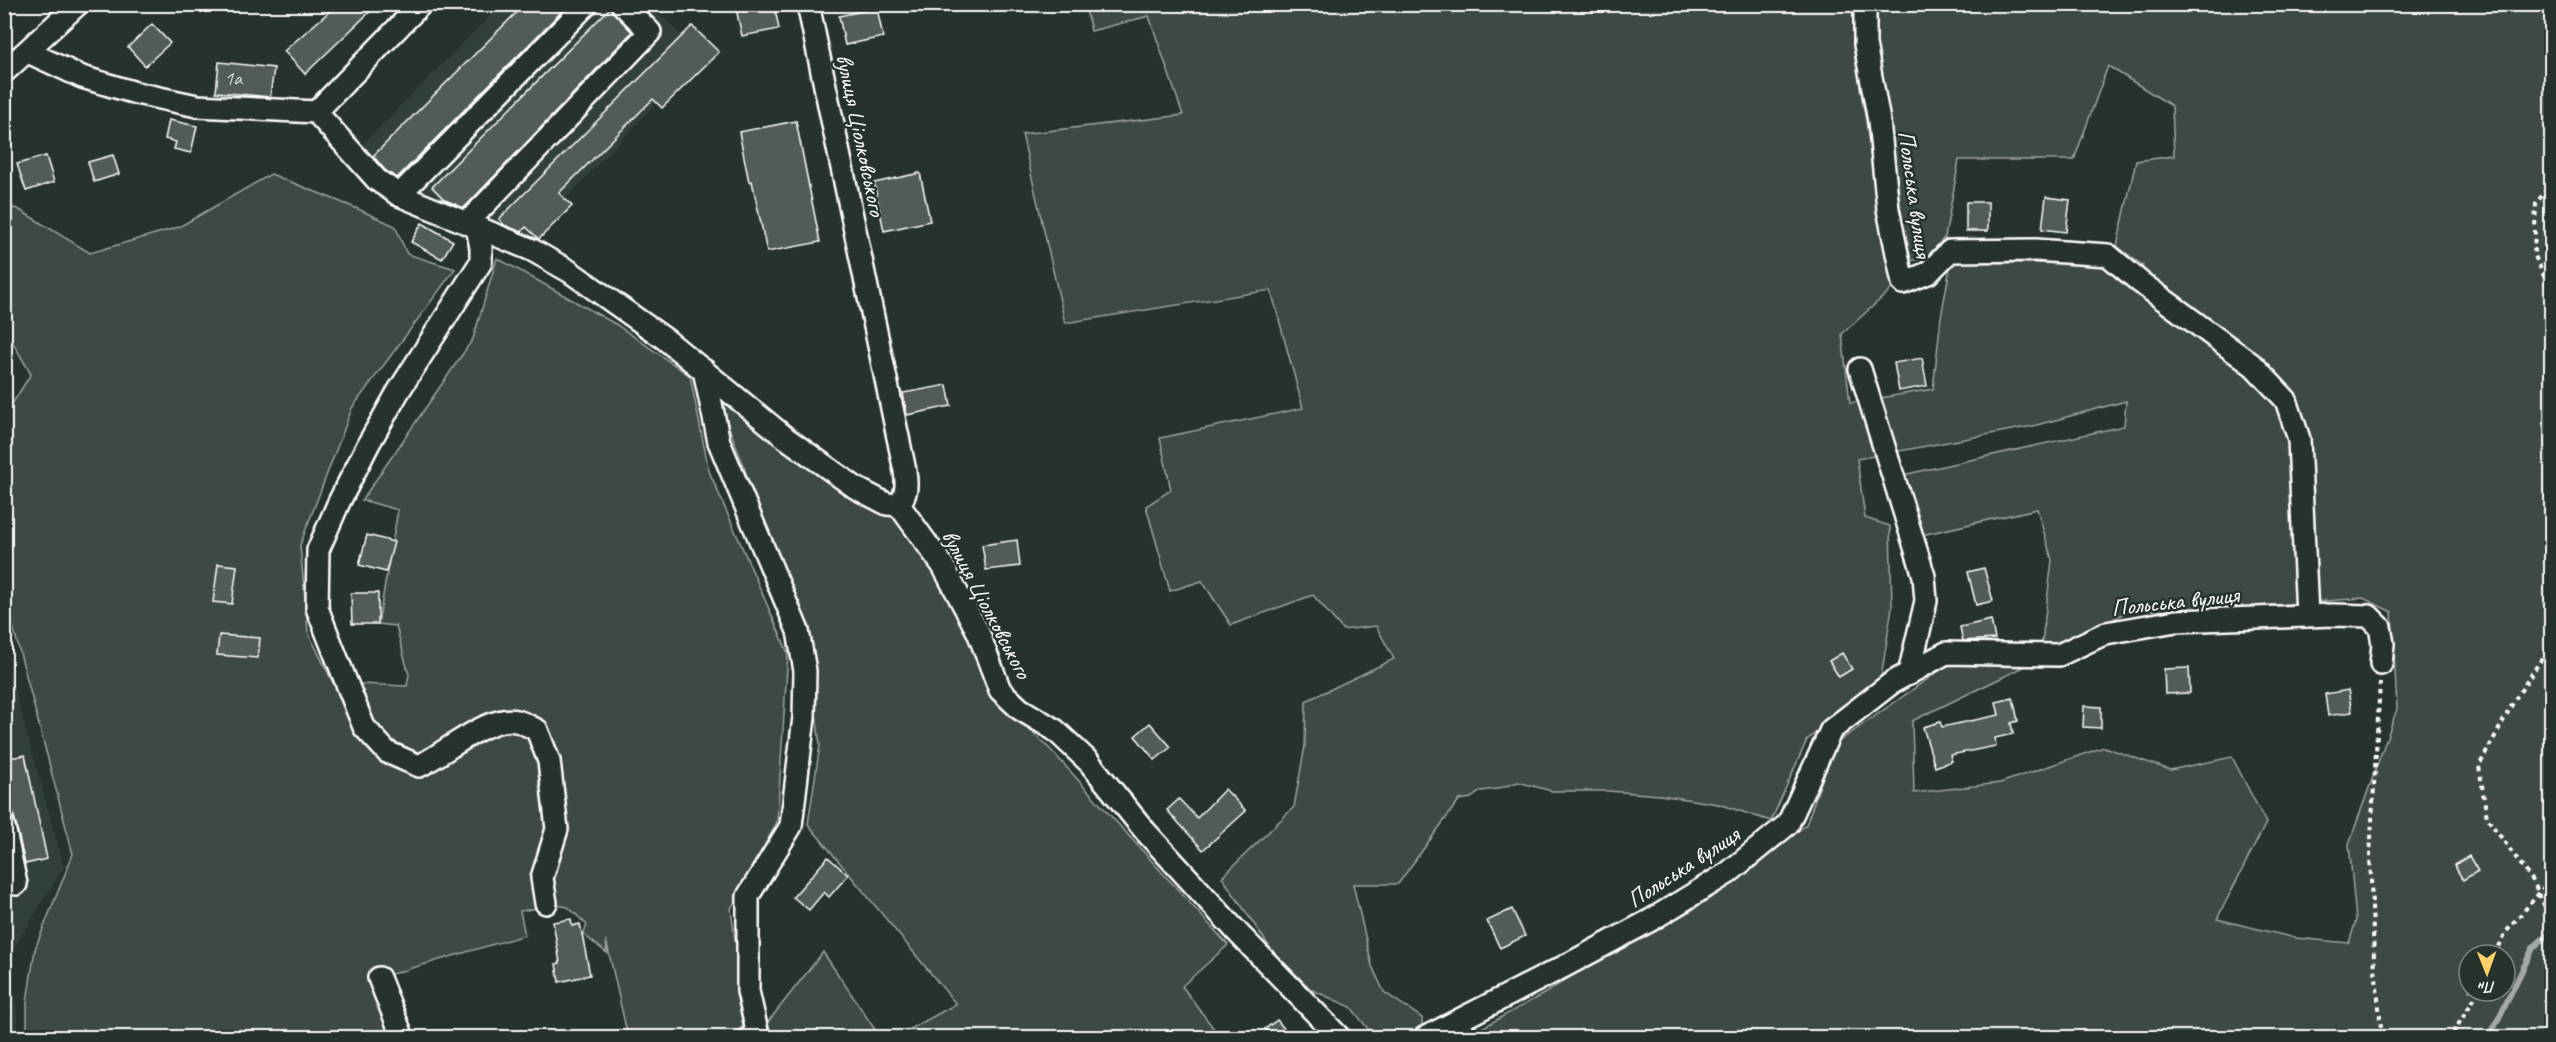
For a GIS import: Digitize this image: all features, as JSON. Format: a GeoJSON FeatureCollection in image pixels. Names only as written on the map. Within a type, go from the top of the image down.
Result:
{"type":"FeatureCollection","features":[{"type":"Feature","properties":{"kind":"street"},"geometry":{"type":"LineString","coordinates":[[4,72],[78,4]]}},
{"type":"Feature","properties":{"kind":"street"},"geometry":{"type":"LineString","coordinates":[[316,112],[421,4]]}},
{"type":"Feature","properties":{"kind":"street"},"geometry":{"type":"LineString","coordinates":[[399,195],[587,4]]}},
{"type":"Feature","properties":{"kind":"street"},"geometry":{"type":"LineString","coordinates":[[472,225],[650,32],[622,4]]}},
{"type":"Feature","properties":{"kind":"street","name":"вулиця Ціолковського"},"geometry":{"type":"LineString","coordinates":[[808,4],[905,471],[907,485],[899,505],[943,566],[973,622],[1000,690],[1020,709],[1055,730],[1089,762],[1145,831],[1239,934],[1340,1038]]}},
{"type":"Feature","properties":{"kind":"street","name":"Польська вулиця"},"geometry":{"type":"LineString","coordinates":[[1865,4],[1865,44],[1879,121],[1888,209],[1903,283],[1928,273],[1950,251],[2035,250],[2108,255],[2140,282],[2254,366],[2286,400],[2299,439],[2307,616]]}},
{"type":"Feature","properties":{"kind":"street"},"geometry":{"type":"LineString","coordinates":[[28,52],[82,77],[136,93],[197,106],[316,112],[377,180],[399,195],[532,250],[569,271],[665,339],[786,438],[856,488],[887,504],[899,505]]}},
{"type":"Feature","properties":{"kind":"street"},"geometry":{"type":"LineString","coordinates":[[472,225],[481,248],[481,262],[398,392],[339,502],[318,550],[317,608],[364,727],[387,752],[419,766],[438,757],[483,726],[514,720],[537,730],[549,761],[557,830],[542,878],[546,903]]}},
{"type":"Feature","properties":{"kind":"street"},"geometry":{"type":"LineString","coordinates":[[1860,369],[1924,576],[1926,601],[1909,674]]}},
{"type":"Feature","properties":{"kind":"street"},"geometry":{"type":"LineString","coordinates":[[704,370],[719,442],[798,631],[805,671],[804,717],[790,826],[748,896],[748,991],[755,1035]]}},
{"type":"Feature","properties":{"kind":"street","name":"Польська вулиця"},"geometry":{"type":"LineString","coordinates":[[1424,1038],[1651,920],[1728,873],[1788,824],[1831,730],[1893,682],[1946,653],[2059,655],[2106,633],[2176,621],[2368,616],[2380,627],[2383,644],[2381,664]]}},
{"type":"Feature","properties":{"kind":"street"},"geometry":{"type":"LineString","coordinates":[[4,827],[16,884]]}},
{"type":"Feature","properties":{"kind":"street"},"geometry":{"type":"LineString","coordinates":[[379,978],[403,1038]]}},
{"type":"Feature","properties":{"kind":"path"},"geometry":{"type":"LineString","coordinates":[[2552,181],[2536,204],[2534,254],[2552,294]]}},
{"type":"Feature","properties":{"kind":"path"},"geometry":{"type":"LineString","coordinates":[[2552,643],[2514,701],[2480,766],[2487,818],[2533,881],[2552,922]]}},
{"type":"Feature","properties":{"kind":"path"},"geometry":{"type":"LineString","coordinates":[[2381,664],[2370,855],[2374,958],[2382,1038]]}},
{"type":"Feature","properties":{"kind":"path"},"geometry":{"type":"LineString","coordinates":[[2501,943],[2506,932],[2552,878]]}},
{"type":"Feature","properties":{"kind":"path"},"geometry":{"type":"LineString","coordinates":[[2446,1038],[2453,1033],[2472,1003]]}},
{"type":"Feature","properties":{"kind":"shaded area"},"geometry":{"type":"Polygon","coordinates":[[[501,5],[649,5],[702,54],[522,245],[403,190],[355,152],[501,5]]]}},
{"type":"Feature","properties":{"kind":"shaded area"},"geometry":{"type":"Polygon","coordinates":[[[1085,5],[1855,5],[1853,45],[1894,287],[1842,334],[1850,403],[1933,389],[1941,317],[1951,262],[2103,264],[2118,280],[2143,266],[2117,246],[2136,161],[2174,156],[2172,106],[2108,66],[2074,160],[1959,160],[1945,237],[1926,258],[1908,261],[1876,42],[1874,5],[2551,5],[2551,1037],[1470,1037],[1469,1035],[1547,992],[1599,958],[1691,911],[1806,825],[1834,745],[1949,664],[2032,663],[1912,721],[1914,793],[2000,783],[2104,747],[2170,770],[2232,757],[2266,823],[2217,919],[2295,938],[2349,943],[2356,920],[2349,844],[2397,709],[2392,612],[2363,598],[2200,611],[2129,610],[2073,643],[2041,650],[2052,560],[2037,509],[1917,536],[1898,476],[2124,426],[2126,401],[2033,426],[1857,459],[1865,518],[1890,526],[1892,607],[1881,678],[1807,740],[1771,821],[1718,804],[1660,795],[1608,791],[1552,791],[1518,782],[1497,789],[1481,791],[1471,798],[1459,800],[1398,884],[1353,884],[1372,966],[1384,992],[1422,1018],[1422,1028],[1407,1037],[1386,1037],[1368,1029],[1351,1007],[1312,990],[1273,952],[1222,877],[1294,807],[1305,746],[1306,701],[1394,659],[1376,626],[1343,630],[1313,595],[1231,625],[1202,581],[1170,591],[1146,506],[1171,490],[1160,438],[1303,408],[1271,290],[1065,323],[1022,134],[1183,115],[1149,16],[1091,31],[1085,5]]]}},
{"type":"Feature","properties":{"kind":"shaded area"},"geometry":{"type":"Polygon","coordinates":[[[271,174],[395,226],[407,254],[455,269],[352,408],[300,545],[308,632],[333,683],[407,686],[409,675],[396,626],[378,624],[398,510],[362,500],[473,339],[497,258],[617,325],[690,376],[709,471],[788,653],[777,822],[731,909],[746,1024],[728,1037],[628,1037],[606,940],[607,953],[583,934],[587,925],[568,907],[556,905],[520,911],[525,935],[388,975],[394,1037],[27,1037],[27,1002],[35,949],[73,854],[5,596],[5,415],[31,374],[5,329],[5,206],[18,209],[90,253],[179,227],[271,174]]]}},
{"type":"Feature","properties":{"kind":"shaded area"},"geometry":{"type":"Polygon","coordinates":[[[716,392],[821,474],[898,520],[947,590],[995,696],[1050,749],[1228,945],[1182,986],[1220,1037],[896,1037],[956,1004],[808,824],[820,745],[806,635],[716,392]]]}},
{"type":"Feature","properties":{"kind":"shaded area"},"geometry":{"type":"Polygon","coordinates":[[[4,652],[64,867],[6,961],[16,998],[18,1038],[4,1037],[4,652]]]}},
{"type":"Feature","properties":{"kind":"shaded area"},"geometry":{"type":"Polygon","coordinates":[[[823,952],[880,1037],[771,1037],[768,1022],[823,952]]]}},
{"type":"Feature","properties":{"kind":"building"},"geometry":{"type":"Polygon","coordinates":[[[338,4],[378,4],[305,74],[284,51],[338,4]]]}},
{"type":"Feature","properties":{"kind":"building"},"geometry":{"type":"Polygon","coordinates":[[[525,4],[569,4],[397,178],[385,170],[373,156],[525,4]]]}},
{"type":"Feature","properties":{"kind":"building"},"geometry":{"type":"Polygon","coordinates":[[[735,4],[774,4],[779,29],[742,36],[735,4]]]}},
{"type":"Feature","properties":{"kind":"building"},"geometry":{"type":"Polygon","coordinates":[[[610,8],[632,32],[464,208],[445,200],[432,187],[610,8]]]}},
{"type":"Feature","properties":{"kind":"building"},"geometry":{"type":"Polygon","coordinates":[[[877,8],[883,37],[845,45],[839,16],[877,8]]]}},
{"type":"Feature","properties":{"kind":"building"},"geometry":{"type":"Polygon","coordinates":[[[152,24],[170,43],[145,66],[128,47],[152,24]]]}},
{"type":"Feature","properties":{"kind":"building"},"geometry":{"type":"Polygon","coordinates":[[[692,26],[719,52],[662,108],[653,99],[559,193],[572,206],[539,239],[526,227],[521,232],[504,225],[499,219],[692,26]]]}},
{"type":"Feature","properties":{"kind":"building"},"geometry":{"type":"Polygon","coordinates":[[[219,62],[274,68],[270,97],[216,92],[219,62]]]}},
{"type":"Feature","properties":{"kind":"building"},"geometry":{"type":"Polygon","coordinates":[[[169,120],[197,126],[191,153],[174,149],[176,142],[165,139],[169,120]]]}},
{"type":"Feature","properties":{"kind":"building"},"geometry":{"type":"Polygon","coordinates":[[[796,121],[820,242],[767,252],[739,132],[796,121]]]}},
{"type":"Feature","properties":{"kind":"building"},"geometry":{"type":"Polygon","coordinates":[[[113,155],[119,174],[94,182],[88,162],[113,155]]]}},
{"type":"Feature","properties":{"kind":"building"},"geometry":{"type":"Polygon","coordinates":[[[46,156],[54,182],[26,191],[17,164],[46,156]]]}},
{"type":"Feature","properties":{"kind":"building"},"geometry":{"type":"Polygon","coordinates":[[[920,173],[930,221],[884,231],[874,183],[920,173]]]}},
{"type":"Feature","properties":{"kind":"building"},"geometry":{"type":"Polygon","coordinates":[[[2046,197],[2070,200],[2066,232],[2042,229],[2046,197]]]}},
{"type":"Feature","properties":{"kind":"building"},"geometry":{"type":"Polygon","coordinates":[[[1966,202],[1988,202],[1988,231],[1966,231],[1966,202]]]}},
{"type":"Feature","properties":{"kind":"building"},"geometry":{"type":"Polygon","coordinates":[[[422,223],[453,241],[442,259],[411,242],[422,223]]]}},
{"type":"Feature","properties":{"kind":"building"},"geometry":{"type":"Polygon","coordinates":[[[1922,358],[1927,386],[1899,391],[1894,363],[1922,358]]]}},
{"type":"Feature","properties":{"kind":"building"},"geometry":{"type":"Polygon","coordinates":[[[947,385],[951,406],[907,415],[903,393],[947,385]]]}},
{"type":"Feature","properties":{"kind":"building"},"geometry":{"type":"Polygon","coordinates":[[[367,535],[394,542],[386,572],[359,565],[367,535]]]}},
{"type":"Feature","properties":{"kind":"building"},"geometry":{"type":"Polygon","coordinates":[[[1017,540],[1020,566],[986,570],[982,545],[1017,540]]]}},
{"type":"Feature","properties":{"kind":"building"},"geometry":{"type":"Polygon","coordinates":[[[218,564],[237,566],[232,604],[213,602],[218,564]]]}},
{"type":"Feature","properties":{"kind":"building"},"geometry":{"type":"Polygon","coordinates":[[[1984,568],[1993,601],[1976,605],[1968,572],[1984,568]]]}},
{"type":"Feature","properties":{"kind":"building"},"geometry":{"type":"Polygon","coordinates":[[[351,593],[378,593],[378,624],[352,624],[351,593]]]}},
{"type":"Feature","properties":{"kind":"building"},"geometry":{"type":"Polygon","coordinates":[[[1991,620],[1995,639],[1963,641],[1960,627],[1991,620]]]}},
{"type":"Feature","properties":{"kind":"building"},"geometry":{"type":"Polygon","coordinates":[[[219,635],[260,638],[258,658],[217,655],[219,635]]]}},
{"type":"Feature","properties":{"kind":"building"},"geometry":{"type":"Polygon","coordinates":[[[1842,653],[1852,669],[1839,677],[1829,661],[1842,653]]]}},
{"type":"Feature","properties":{"kind":"building"},"geometry":{"type":"Polygon","coordinates":[[[2189,668],[2190,693],[2165,694],[2164,669],[2189,668]]]}},
{"type":"Feature","properties":{"kind":"building"},"geometry":{"type":"Polygon","coordinates":[[[2348,690],[2352,712],[2328,716],[2325,694],[2348,690]]]}},
{"type":"Feature","properties":{"kind":"building"},"geometry":{"type":"Polygon","coordinates":[[[2013,698],[2018,721],[2011,723],[2013,734],[1995,738],[1996,746],[1950,755],[1952,761],[1935,767],[1923,727],[1940,722],[1942,727],[1999,715],[1996,702],[2013,698]]]}},
{"type":"Feature","properties":{"kind":"building"},"geometry":{"type":"Polygon","coordinates":[[[2084,706],[2101,707],[2101,728],[2083,727],[2084,706]]]}},
{"type":"Feature","properties":{"kind":"building"},"geometry":{"type":"Polygon","coordinates":[[[1150,723],[1171,747],[1155,760],[1135,736],[1150,723]]]}},
{"type":"Feature","properties":{"kind":"building"},"geometry":{"type":"Polygon","coordinates":[[[25,755],[47,859],[25,864],[4,773],[4,759],[25,755]]]}},
{"type":"Feature","properties":{"kind":"building"},"geometry":{"type":"Polygon","coordinates":[[[1225,789],[1246,811],[1203,850],[1167,810],[1179,799],[1197,818],[1225,789]]]}},
{"type":"Feature","properties":{"kind":"building"},"geometry":{"type":"Polygon","coordinates":[[[2469,856],[2478,871],[2463,880],[2454,865],[2469,856]]]}},
{"type":"Feature","properties":{"kind":"building"},"geometry":{"type":"Polygon","coordinates":[[[828,857],[848,875],[829,897],[824,892],[809,910],[793,897],[828,857]]]}},
{"type":"Feature","properties":{"kind":"building"},"geometry":{"type":"Polygon","coordinates":[[[1512,909],[1525,936],[1500,948],[1487,921],[1512,909]]]}},
{"type":"Feature","properties":{"kind":"building"},"geometry":{"type":"Polygon","coordinates":[[[571,919],[572,926],[580,924],[590,975],[559,982],[556,964],[560,963],[553,922],[571,919]]]}},
{"type":"Feature","properties":{"kind":"building"},"geometry":{"type":"Polygon","coordinates":[[[1277,1020],[1292,1038],[1272,1038],[1265,1029],[1277,1020]]]}},
{"type":"Feature","properties":{"kind":"waterway"},"geometry":{"type":"LineString","coordinates":[[2489,1038],[2533,948],[2552,930]]}}]}
